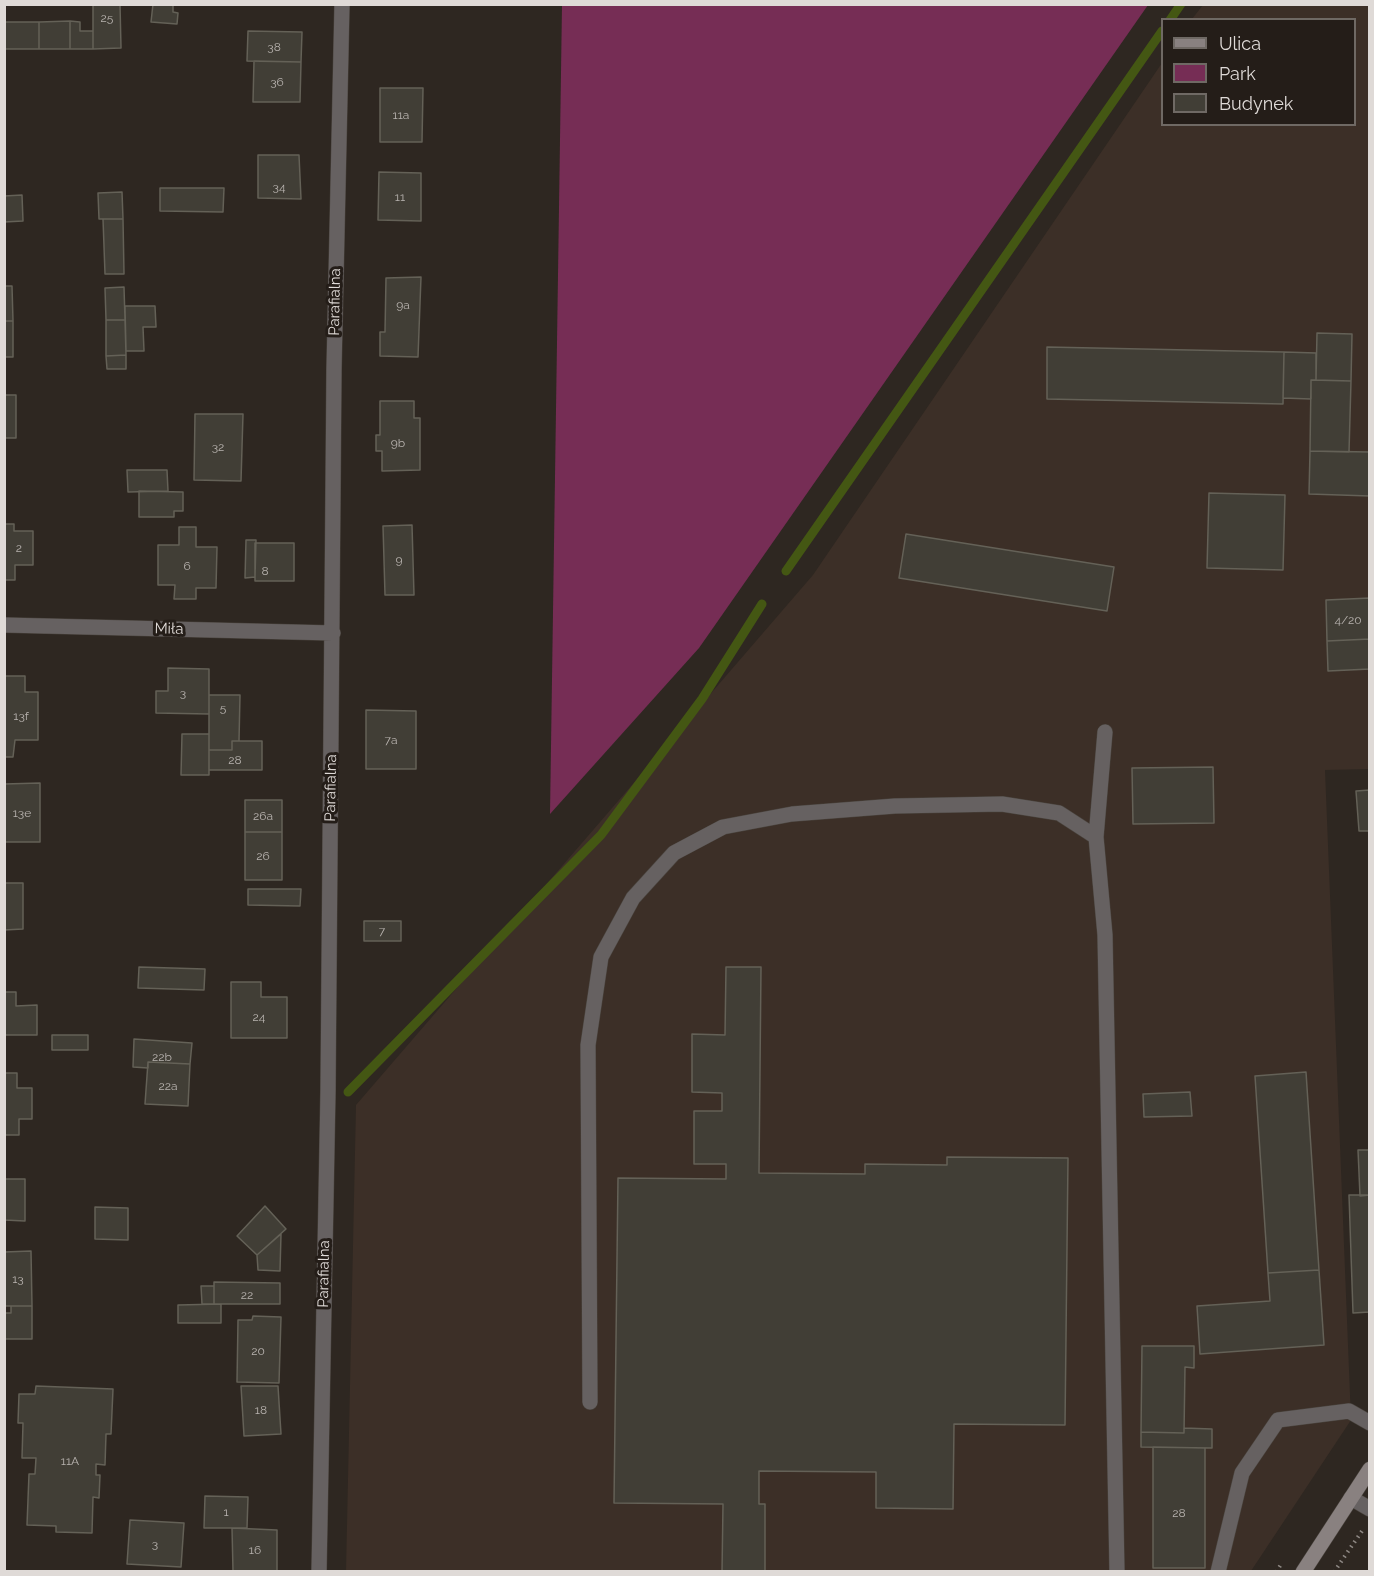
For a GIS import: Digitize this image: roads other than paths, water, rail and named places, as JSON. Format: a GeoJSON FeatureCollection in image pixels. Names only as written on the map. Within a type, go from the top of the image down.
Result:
{"type":"FeatureCollection","features":[{"type":"Feature","properties":{"kind":"street","name":"Parafialna"},"geometry":{"type":"LineString","coordinates":[[319,1572],[333,633],[334,369],[342,4]]}},
{"type":"Feature","properties":{"kind":"street","name":"Miła"},"geometry":{"type":"LineString","coordinates":[[4,625],[333,633]]}},
{"type":"Feature","properties":{"kind":"street"},"geometry":{"type":"LineString","coordinates":[[1104,732],[1096,837],[1105,935],[1117,1572]]}},
{"type":"Feature","properties":{"kind":"street"},"geometry":{"type":"LineString","coordinates":[[590,1402],[588,1045],[602,957],[633,898],[674,853],[713,832],[723,827],[792,814],[895,806],[1002,804],[1059,813],[1096,837]]}},
{"type":"Feature","properties":{"kind":"street"},"geometry":{"type":"LineString","coordinates":[[1218,1572],[1242,1473],[1278,1420],[1349,1412],[1370,1423]]}},
{"type":"Feature","properties":{"kind":"street"},"geometry":{"type":"LineString","coordinates":[[1303,1572],[1370,1469]]}},
{"type":"Feature","properties":{"kind":"street"},"geometry":{"type":"LineString","coordinates":[[1351,1498],[1370,1509]]}},
{"type":"Feature","properties":{"kind":"waterway"},"geometry":{"type":"LineString","coordinates":[[1171,18],[1181,4]]}},
{"type":"Feature","properties":{"kind":"waterway"},"geometry":{"type":"LineString","coordinates":[[786,571],[1161,32]]}},
{"type":"Feature","properties":{"kind":"waterway"},"geometry":{"type":"LineString","coordinates":[[348,1092],[601,835],[702,699],[762,604]]}}]}
